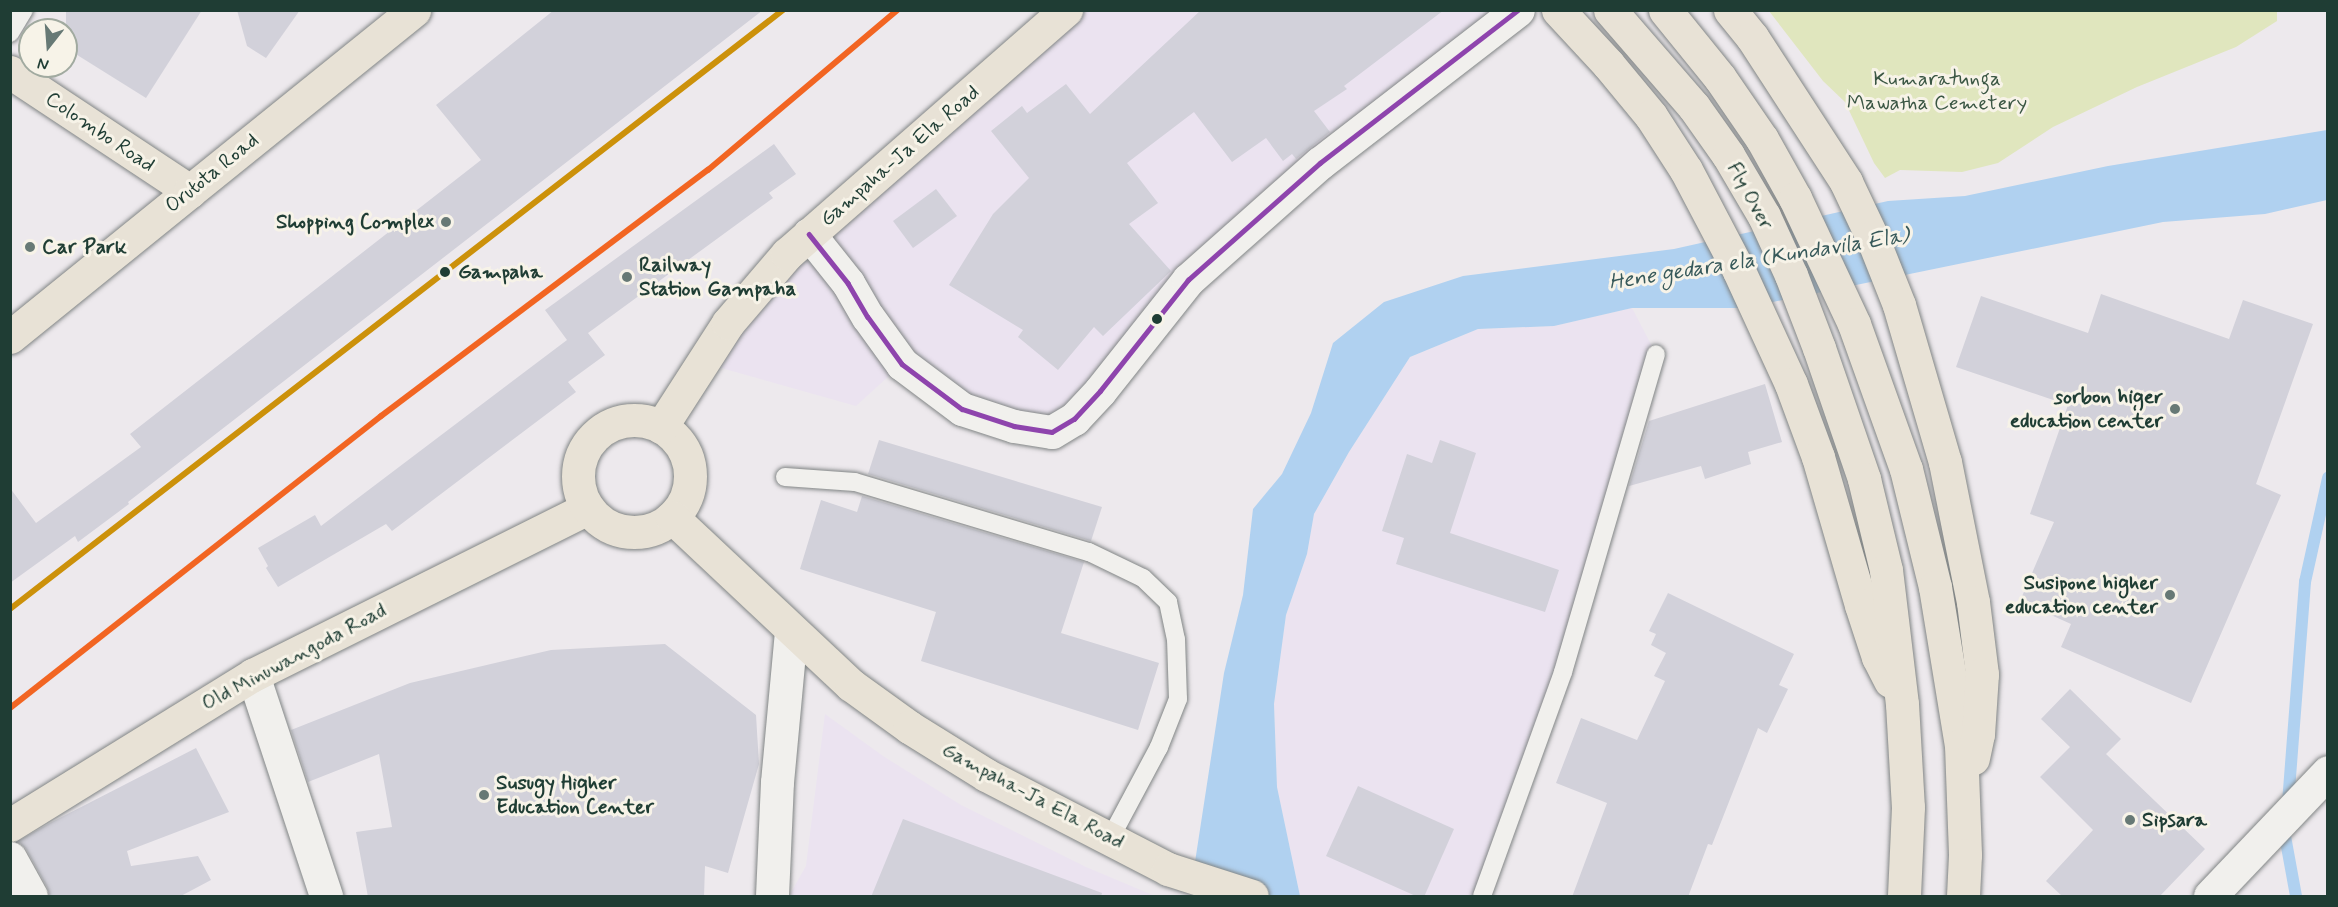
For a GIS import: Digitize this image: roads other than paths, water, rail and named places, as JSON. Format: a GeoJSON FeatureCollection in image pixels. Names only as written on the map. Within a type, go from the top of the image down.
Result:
{"type":"FeatureCollection","features":[{"type":"Feature","properties":{"kind":"main road","name":"Orutota Road"},"geometry":{"type":"LineString","coordinates":[[10,337],[414,10]]}},
{"type":"Feature","properties":{"kind":"main road","name":"Gampaha-Ja Ela Road"},"geometry":{"type":"LineString","coordinates":[[661,427],[728,323],[763,280],[809,234],[1066,10]]}},
{"type":"Feature","properties":{"kind":"main road"},"geometry":{"type":"LineString","coordinates":[[1558,10],[1608,64],[1651,116],[1686,170],[1764,322],[1818,457],[1878,657],[1902,704]]}},
{"type":"Feature","properties":{"kind":"main road","name":"Fly Over"},"geometry":{"type":"LineString","coordinates":[[1610,10],[1694,107],[1728,155],[1764,216],[1791,275],[1815,337],[1864,479],[1886,570],[1902,704],[1908,807],[1904,897]]}},
{"type":"Feature","properties":{"kind":"main road","name":"Fly Over"},"geometry":{"type":"LineString","coordinates":[[1665,10],[1720,78],[1762,139],[1795,198],[1854,324],[1906,469],[1926,542],[1946,646],[1961,745],[1964,799]]}},
{"type":"Feature","properties":{"kind":"main road"},"geometry":{"type":"LineString","coordinates":[[1730,10],[1765,57],[1846,182],[1872,237],[1899,305],[1945,462],[1973,602],[1982,674],[1978,734],[1964,799],[1963,897]]}},
{"type":"Feature","properties":{"kind":"main road","name":"Colombo Road"},"geometry":{"type":"LineString","coordinates":[[10,72],[190,191]]}},
{"type":"Feature","properties":{"kind":"main road"},"geometry":{"type":"LineString","coordinates":[[625,421],[643,421],[661,427],[673,435],[682,447],[688,460],[690,474],[684,501],[672,518],[645,531],[628,532],[612,528],[588,508],[579,487],[578,469],[583,452],[593,437],[608,426],[625,421]]}},
{"type":"Feature","properties":{"kind":"main road","name":"Old Minuwangoda Road"},"geometry":{"type":"LineString","coordinates":[[10,825],[253,675],[588,508]]}},
{"type":"Feature","properties":{"kind":"main road","name":"Gampaha-Ja Ela Road"},"geometry":{"type":"LineString","coordinates":[[672,518],[850,685],[909,727],[986,775],[1111,837],[1168,869],[1252,897]]}},
{"type":"Feature","properties":{"kind":"street"},"geometry":{"type":"LineString","coordinates":[[809,234],[848,284],[868,317],[902,364],[962,409],[1014,426],[1052,432],[1074,419],[1094,398],[1188,280],[1320,163],[1518,10]]}},
{"type":"Feature","properties":{"kind":"street"},"geometry":{"type":"LineString","coordinates":[[772,897],[777,782],[791,632]]}},
{"type":"Feature","properties":{"kind":"street"},"geometry":{"type":"LineString","coordinates":[[253,675],[326,897]]}},
{"type":"Feature","properties":{"kind":"street"},"geometry":{"type":"LineString","coordinates":[[2210,897],[2328,772]]}},
{"type":"Feature","properties":{"kind":"street"},"geometry":{"type":"LineString","coordinates":[[10,858],[31,897]]}},
{"type":"Feature","properties":{"kind":"lane"},"geometry":{"type":"LineString","coordinates":[[10,33],[24,10]]}},
{"type":"Feature","properties":{"kind":"lane"},"geometry":{"type":"LineString","coordinates":[[1482,897],[1563,672],[1656,354]]}},
{"type":"Feature","properties":{"kind":"lane"},"geometry":{"type":"LineString","coordinates":[[785,477],[855,482],[1089,552],[1143,578],[1168,602],[1176,639],[1178,699],[1160,747],[1111,837]]}},
{"type":"Feature","properties":{"kind":"water","name":"Hene gedara ela (Kundavila Ela)"},"geometry":{"type":"Polygon","coordinates":[[[2327,130],[2327,200],[2265,214],[2163,222],[1744,308],[1632,308],[1554,326],[1478,329],[1410,357],[1349,452],[1314,514],[1307,554],[1286,615],[1274,704],[1277,787],[1300,896],[1193,896],[1195,862],[1224,673],[1243,595],[1253,509],[1282,474],[1311,413],[1333,343],[1384,302],[1463,276],[1674,249],[1888,201],[1965,196],[2108,166],[2327,130]]]}},
{"type":"Feature","properties":{"kind":"waterway"},"geometry":{"type":"LineString","coordinates":[[2288,803],[2305,582],[2328,478]]}},
{"type":"Feature","properties":{"kind":"waterway"},"geometry":{"type":"LineString","coordinates":[[2286,824],[2285,836],[2296,896]]}},
{"type":"Feature","properties":{"kind":"place","name":"Shopping Complex"},"geometry":{"type":"Point","coordinates":[446,222]}},
{"type":"Feature","properties":{"kind":"place","name":"Car Park"},"geometry":{"type":"Point","coordinates":[30,247]}},
{"type":"Feature","properties":{"kind":"place","name":"Gampaha"},"geometry":{"type":"Point","coordinates":[445,272]}},
{"type":"Feature","properties":{"kind":"place","name":"Railway Station Gampaha"},"geometry":{"type":"Point","coordinates":[627,277]}},
{"type":"Feature","properties":{"kind":"place","name":"sorbon higer education center"},"geometry":{"type":"Point","coordinates":[2175,409]}},
{"type":"Feature","properties":{"kind":"place","name":"Susipone higher education center"},"geometry":{"type":"Point","coordinates":[2170,595]}},
{"type":"Feature","properties":{"kind":"place","name":"Susugy Higher Education Center"},"geometry":{"type":"Point","coordinates":[484,795]}},
{"type":"Feature","properties":{"kind":"place","name":"Sipsara"},"geometry":{"type":"Point","coordinates":[2130,820]}},
{"type":"Feature","properties":{"kind":"park label","name":"Kumaratunga Mawatha Cemetery"},"geometry":{"type":"Point","coordinates":[1937,91]}}]}
